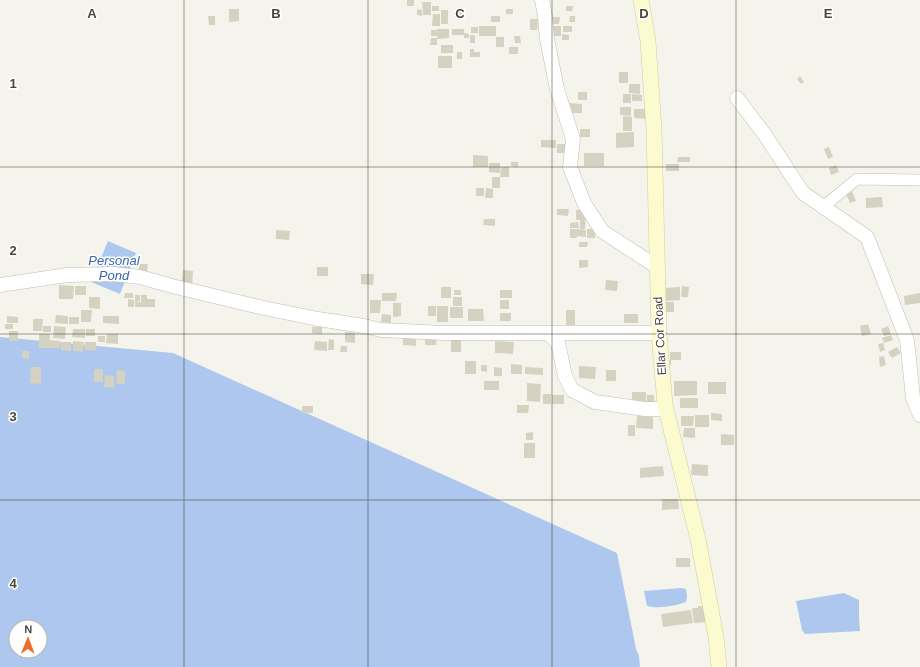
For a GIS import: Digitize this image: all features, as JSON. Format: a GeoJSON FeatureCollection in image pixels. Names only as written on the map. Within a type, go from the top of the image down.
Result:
{"type":"FeatureCollection","features":[{"type":"Feature","properties":{"kind":"main road","name":"Ellar Cor Road"},"geometry":{"type":"LineString","coordinates":[[641,0],[648,41],[654,130],[659,333],[664,405],[698,539],[716,637],[719,667]]}},
{"type":"Feature","properties":{"kind":"street"},"geometry":{"type":"LineString","coordinates":[[542,0],[546,16],[547,39],[557,89],[573,139],[570,167],[584,203],[602,231],[657,267]]}},
{"type":"Feature","properties":{"kind":"street"},"geometry":{"type":"LineString","coordinates":[[737,98],[765,136],[803,193],[867,237],[907,340],[913,398],[920,415]]}},
{"type":"Feature","properties":{"kind":"street"},"geometry":{"type":"LineString","coordinates":[[823,207],[857,179],[920,180]]}},
{"type":"Feature","properties":{"kind":"street"},"geometry":{"type":"LineString","coordinates":[[0,285],[67,274],[114,274],[140,277],[264,308],[381,330],[444,333],[659,333]]}},
{"type":"Feature","properties":{"kind":"street"},"geometry":{"type":"LineString","coordinates":[[548,332],[558,343],[565,376],[572,390],[595,402],[645,409],[659,409]]}},
{"type":"Feature","properties":{"kind":"water","name":"Personal Pond"},"geometry":{"type":"Polygon","coordinates":[[[108,241],[136,253],[120,294],[91,282],[108,241]]]}},
{"type":"Feature","properties":{"kind":"water"},"geometry":{"type":"Polygon","coordinates":[[[0,337],[173,353],[617,553],[640,667],[0,667],[0,337]]]}},
{"type":"Feature","properties":{"kind":"water"},"geometry":{"type":"Polygon","coordinates":[[[681,588],[686,589],[686,602],[667,607],[647,606],[644,591],[681,588]]]}},
{"type":"Feature","properties":{"kind":"water"},"geometry":{"type":"Polygon","coordinates":[[[844,593],[859,600],[860,631],[805,634],[802,630],[796,601],[844,593]]]}},
{"type":"Feature","properties":{"kind":"building"},"geometry":{"type":"Polygon","coordinates":[[[407,0],[414,0],[414,6],[407,6],[407,0]]]}},
{"type":"Feature","properties":{"kind":"building"},"geometry":{"type":"Polygon","coordinates":[[[422,2],[431,2],[431,15],[423,15],[422,2]]]}},
{"type":"Feature","properties":{"kind":"building"},"geometry":{"type":"Polygon","coordinates":[[[432,6],[439,6],[439,11],[432,11],[432,6]]]}},
{"type":"Feature","properties":{"kind":"building"},"geometry":{"type":"Polygon","coordinates":[[[566,6],[573,6],[572,11],[566,11],[566,6]]]}},
{"type":"Feature","properties":{"kind":"building"},"geometry":{"type":"Polygon","coordinates":[[[229,9],[239,9],[239,21],[229,22],[229,9]]]}},
{"type":"Feature","properties":{"kind":"building"},"geometry":{"type":"Polygon","coordinates":[[[417,9],[422,10],[422,16],[417,15],[417,9]]]}},
{"type":"Feature","properties":{"kind":"building"},"geometry":{"type":"Polygon","coordinates":[[[455,9],[464,10],[463,15],[455,15],[455,9]]]}},
{"type":"Feature","properties":{"kind":"building"},"geometry":{"type":"Polygon","coordinates":[[[506,9],[513,9],[513,14],[506,14],[506,9]]]}},
{"type":"Feature","properties":{"kind":"building"},"geometry":{"type":"Polygon","coordinates":[[[441,10],[448,10],[448,24],[441,24],[441,10]]]}},
{"type":"Feature","properties":{"kind":"building"},"geometry":{"type":"Polygon","coordinates":[[[433,14],[440,14],[440,26],[432,26],[433,14]]]}},
{"type":"Feature","properties":{"kind":"building"},"geometry":{"type":"Polygon","coordinates":[[[208,16],[215,16],[215,25],[209,25],[208,16]]]}},
{"type":"Feature","properties":{"kind":"building"},"geometry":{"type":"Polygon","coordinates":[[[491,16],[500,16],[500,22],[491,22],[491,16]]]}},
{"type":"Feature","properties":{"kind":"building"},"geometry":{"type":"Polygon","coordinates":[[[570,16],[575,16],[575,22],[569,22],[570,16]]]}},
{"type":"Feature","properties":{"kind":"building"},"geometry":{"type":"Polygon","coordinates":[[[552,17],[560,17],[559,24],[551,24],[552,17]]]}},
{"type":"Feature","properties":{"kind":"building"},"geometry":{"type":"Polygon","coordinates":[[[530,19],[538,19],[537,30],[530,30],[530,19]]]}},
{"type":"Feature","properties":{"kind":"building"},"geometry":{"type":"Polygon","coordinates":[[[479,26],[496,26],[496,36],[479,36],[479,26]]]}},
{"type":"Feature","properties":{"kind":"building"},"geometry":{"type":"Polygon","coordinates":[[[549,26],[561,26],[561,36],[549,36],[549,26]]]}},
{"type":"Feature","properties":{"kind":"building"},"geometry":{"type":"Polygon","coordinates":[[[563,26],[572,26],[572,32],[563,32],[563,26]]]}},
{"type":"Feature","properties":{"kind":"building"},"geometry":{"type":"Polygon","coordinates":[[[471,27],[478,27],[478,33],[471,33],[471,27]]]}},
{"type":"Feature","properties":{"kind":"building"},"geometry":{"type":"Polygon","coordinates":[[[437,29],[449,29],[449,38],[437,39],[437,29]]]}},
{"type":"Feature","properties":{"kind":"building"},"geometry":{"type":"Polygon","coordinates":[[[452,29],[464,29],[464,33],[469,34],[469,38],[464,38],[464,35],[452,35],[452,29]]]}},
{"type":"Feature","properties":{"kind":"building"},"geometry":{"type":"Polygon","coordinates":[[[431,30],[437,30],[437,36],[431,36],[431,30]]]}},
{"type":"Feature","properties":{"kind":"building"},"geometry":{"type":"Polygon","coordinates":[[[562,34],[569,35],[569,40],[562,40],[562,34]]]}},
{"type":"Feature","properties":{"kind":"building"},"geometry":{"type":"Polygon","coordinates":[[[470,35],[475,35],[475,43],[470,43],[470,35]]]}},
{"type":"Feature","properties":{"kind":"building"},"geometry":{"type":"Polygon","coordinates":[[[514,36],[520,36],[521,43],[515,43],[514,36]]]}},
{"type":"Feature","properties":{"kind":"building"},"geometry":{"type":"Polygon","coordinates":[[[496,37],[504,37],[504,47],[496,47],[496,37]]]}},
{"type":"Feature","properties":{"kind":"building"},"geometry":{"type":"Polygon","coordinates":[[[431,38],[437,38],[437,45],[430,45],[431,38]]]}},
{"type":"Feature","properties":{"kind":"building"},"geometry":{"type":"Polygon","coordinates":[[[441,45],[453,45],[453,53],[441,53],[441,45]]]}},
{"type":"Feature","properties":{"kind":"building"},"geometry":{"type":"Polygon","coordinates":[[[509,47],[518,47],[518,54],[509,54],[509,47]]]}},
{"type":"Feature","properties":{"kind":"building"},"geometry":{"type":"Polygon","coordinates":[[[470,49],[474,49],[474,52],[480,52],[480,57],[470,57],[470,49]]]}},
{"type":"Feature","properties":{"kind":"building"},"geometry":{"type":"Polygon","coordinates":[[[457,52],[462,52],[462,59],[457,59],[457,52]]]}},
{"type":"Feature","properties":{"kind":"building"},"geometry":{"type":"Polygon","coordinates":[[[438,56],[452,56],[452,68],[438,68],[438,56]]]}},
{"type":"Feature","properties":{"kind":"building"},"geometry":{"type":"Polygon","coordinates":[[[619,72],[628,72],[628,83],[619,83],[619,72]]]}},
{"type":"Feature","properties":{"kind":"building"},"geometry":{"type":"Polygon","coordinates":[[[800,76],[804,82],[801,84],[797,79],[800,76]]]}},
{"type":"Feature","properties":{"kind":"building"},"geometry":{"type":"Polygon","coordinates":[[[629,84],[640,84],[640,94],[629,93],[629,84]]]}},
{"type":"Feature","properties":{"kind":"building"},"geometry":{"type":"Polygon","coordinates":[[[578,92],[587,92],[587,100],[578,100],[578,92]]]}},
{"type":"Feature","properties":{"kind":"building"},"geometry":{"type":"Polygon","coordinates":[[[623,94],[631,94],[631,103],[623,103],[623,94]]]}},
{"type":"Feature","properties":{"kind":"building"},"geometry":{"type":"Polygon","coordinates":[[[632,94],[642,95],[642,101],[632,101],[632,94]]]}},
{"type":"Feature","properties":{"kind":"building"},"geometry":{"type":"Polygon","coordinates":[[[568,103],[582,104],[582,113],[567,113],[568,103]]]}},
{"type":"Feature","properties":{"kind":"building"},"geometry":{"type":"Polygon","coordinates":[[[620,107],[631,107],[631,116],[620,115],[620,107]]]}},
{"type":"Feature","properties":{"kind":"building"},"geometry":{"type":"Polygon","coordinates":[[[634,109],[647,109],[647,119],[634,118],[634,109]]]}},
{"type":"Feature","properties":{"kind":"building"},"geometry":{"type":"Polygon","coordinates":[[[623,116],[632,117],[632,131],[623,131],[623,116]]]}},
{"type":"Feature","properties":{"kind":"building"},"geometry":{"type":"Polygon","coordinates":[[[580,129],[590,129],[590,137],[580,137],[580,129]]]}},
{"type":"Feature","properties":{"kind":"building"},"geometry":{"type":"Polygon","coordinates":[[[634,132],[634,147],[616,148],[616,133],[634,132]]]}},
{"type":"Feature","properties":{"kind":"building"},"geometry":{"type":"Polygon","coordinates":[[[541,140],[556,140],[556,148],[541,147],[541,140]]]}},
{"type":"Feature","properties":{"kind":"building"},"geometry":{"type":"Polygon","coordinates":[[[557,144],[570,144],[570,153],[557,153],[557,144]]]}},
{"type":"Feature","properties":{"kind":"building"},"geometry":{"type":"Polygon","coordinates":[[[829,147],[833,157],[828,159],[824,149],[829,147]]]}},
{"type":"Feature","properties":{"kind":"building"},"geometry":{"type":"Polygon","coordinates":[[[584,153],[604,153],[604,166],[584,166],[584,153]]]}},
{"type":"Feature","properties":{"kind":"building"},"geometry":{"type":"Polygon","coordinates":[[[473,155],[488,156],[488,167],[473,167],[473,155]]]}},
{"type":"Feature","properties":{"kind":"building"},"geometry":{"type":"Polygon","coordinates":[[[678,157],[690,157],[690,162],[677,162],[678,157]]]}},
{"type":"Feature","properties":{"kind":"building"},"geometry":{"type":"Polygon","coordinates":[[[511,162],[518,162],[518,167],[511,166],[511,162]]]}},
{"type":"Feature","properties":{"kind":"building"},"geometry":{"type":"Polygon","coordinates":[[[489,163],[500,163],[500,173],[489,172],[489,163]]]}},
{"type":"Feature","properties":{"kind":"building"},"geometry":{"type":"Polygon","coordinates":[[[666,164],[679,164],[679,171],[666,171],[666,164]]]}},
{"type":"Feature","properties":{"kind":"building"},"geometry":{"type":"Polygon","coordinates":[[[836,165],[839,172],[831,175],[829,168],[836,165]]]}},
{"type":"Feature","properties":{"kind":"building"},"geometry":{"type":"Polygon","coordinates":[[[501,167],[509,167],[509,177],[500,177],[501,167]]]}},
{"type":"Feature","properties":{"kind":"building"},"geometry":{"type":"Polygon","coordinates":[[[492,177],[500,177],[500,188],[492,188],[492,177]]]}},
{"type":"Feature","properties":{"kind":"building"},"geometry":{"type":"Polygon","coordinates":[[[476,188],[484,188],[484,196],[476,196],[476,188]]]}},
{"type":"Feature","properties":{"kind":"building"},"geometry":{"type":"Polygon","coordinates":[[[486,188],[493,189],[493,198],[485,198],[486,188]]]}},
{"type":"Feature","properties":{"kind":"building"},"geometry":{"type":"Polygon","coordinates":[[[852,191],[856,201],[850,203],[846,194],[852,191]]]}},
{"type":"Feature","properties":{"kind":"building"},"geometry":{"type":"Polygon","coordinates":[[[882,197],[883,207],[866,208],[866,198],[882,197]]]}},
{"type":"Feature","properties":{"kind":"building"},"geometry":{"type":"Polygon","coordinates":[[[557,209],[569,209],[568,216],[557,215],[557,209]]]}},
{"type":"Feature","properties":{"kind":"building"},"geometry":{"type":"Polygon","coordinates":[[[576,210],[586,210],[585,229],[580,229],[580,220],[576,220],[576,210]]]}},
{"type":"Feature","properties":{"kind":"building"},"geometry":{"type":"Polygon","coordinates":[[[484,219],[495,219],[495,226],[483,225],[484,219]]]}},
{"type":"Feature","properties":{"kind":"building"},"geometry":{"type":"Polygon","coordinates":[[[578,222],[579,228],[570,228],[570,223],[578,222]]]}},
{"type":"Feature","properties":{"kind":"building"},"geometry":{"type":"Polygon","coordinates":[[[570,229],[577,229],[577,238],[570,238],[570,229]]]}},
{"type":"Feature","properties":{"kind":"building"},"geometry":{"type":"Polygon","coordinates":[[[577,229],[586,230],[586,237],[577,236],[577,229]]]}},
{"type":"Feature","properties":{"kind":"building"},"geometry":{"type":"Polygon","coordinates":[[[587,229],[595,229],[595,238],[587,238],[587,229]]]}},
{"type":"Feature","properties":{"kind":"building"},"geometry":{"type":"Polygon","coordinates":[[[276,230],[290,231],[289,240],[276,239],[276,230]]]}},
{"type":"Feature","properties":{"kind":"building"},"geometry":{"type":"Polygon","coordinates":[[[579,242],[588,242],[587,247],[579,247],[579,242]]]}},
{"type":"Feature","properties":{"kind":"building"},"geometry":{"type":"Polygon","coordinates":[[[579,260],[588,260],[588,267],[579,268],[579,260]]]}},
{"type":"Feature","properties":{"kind":"building"},"geometry":{"type":"Polygon","coordinates":[[[139,264],[148,264],[147,272],[139,272],[139,264]]]}},
{"type":"Feature","properties":{"kind":"building"},"geometry":{"type":"Polygon","coordinates":[[[317,267],[328,267],[328,276],[317,276],[317,267]]]}},
{"type":"Feature","properties":{"kind":"building"},"geometry":{"type":"Polygon","coordinates":[[[183,270],[193,271],[192,289],[181,288],[183,270]]]}},
{"type":"Feature","properties":{"kind":"building"},"geometry":{"type":"Polygon","coordinates":[[[361,274],[374,274],[373,285],[361,284],[361,274]]]}},
{"type":"Feature","properties":{"kind":"building"},"geometry":{"type":"Polygon","coordinates":[[[606,280],[618,281],[617,291],[605,290],[606,280]]]}},
{"type":"Feature","properties":{"kind":"building"},"geometry":{"type":"Polygon","coordinates":[[[59,285],[74,286],[73,299],[59,299],[59,285]]]}},
{"type":"Feature","properties":{"kind":"building"},"geometry":{"type":"Polygon","coordinates":[[[75,286],[86,286],[86,295],[75,295],[75,286]]]}},
{"type":"Feature","properties":{"kind":"building"},"geometry":{"type":"Polygon","coordinates":[[[682,286],[689,287],[688,297],[681,297],[682,286]]]}},
{"type":"Feature","properties":{"kind":"building"},"geometry":{"type":"Polygon","coordinates":[[[441,287],[451,287],[451,298],[441,298],[441,287]]]}},
{"type":"Feature","properties":{"kind":"building"},"geometry":{"type":"Polygon","coordinates":[[[680,287],[680,300],[665,301],[664,288],[680,287]]]}},
{"type":"Feature","properties":{"kind":"building"},"geometry":{"type":"Polygon","coordinates":[[[454,290],[461,290],[461,295],[454,295],[454,290]]]}},
{"type":"Feature","properties":{"kind":"building"},"geometry":{"type":"Polygon","coordinates":[[[500,290],[512,290],[512,298],[500,298],[500,290]]]}},
{"type":"Feature","properties":{"kind":"building"},"geometry":{"type":"Polygon","coordinates":[[[125,293],[133,293],[133,298],[124,298],[125,293]]]}},
{"type":"Feature","properties":{"kind":"building"},"geometry":{"type":"Polygon","coordinates":[[[382,293],[397,293],[396,301],[382,301],[382,293]]]}},
{"type":"Feature","properties":{"kind":"building"},"geometry":{"type":"Polygon","coordinates":[[[920,293],[920,303],[905,305],[904,296],[920,293]]]}},
{"type":"Feature","properties":{"kind":"building"},"geometry":{"type":"Polygon","coordinates":[[[135,295],[140,295],[140,301],[135,301],[135,295]]]}},
{"type":"Feature","properties":{"kind":"building"},"geometry":{"type":"Polygon","coordinates":[[[141,295],[147,295],[147,299],[155,299],[155,307],[135,307],[135,301],[141,302],[141,295]]]}},
{"type":"Feature","properties":{"kind":"building"},"geometry":{"type":"Polygon","coordinates":[[[89,297],[100,297],[100,309],[89,308],[89,297]]]}},
{"type":"Feature","properties":{"kind":"building"},"geometry":{"type":"Polygon","coordinates":[[[453,297],[462,297],[462,306],[453,306],[453,297]]]}},
{"type":"Feature","properties":{"kind":"building"},"geometry":{"type":"Polygon","coordinates":[[[128,299],[134,300],[134,307],[128,307],[128,299]]]}},
{"type":"Feature","properties":{"kind":"building"},"geometry":{"type":"Polygon","coordinates":[[[370,300],[381,300],[380,313],[370,313],[370,300]]]}},
{"type":"Feature","properties":{"kind":"building"},"geometry":{"type":"Polygon","coordinates":[[[500,300],[509,300],[509,309],[500,309],[500,300]]]}},
{"type":"Feature","properties":{"kind":"building"},"geometry":{"type":"Polygon","coordinates":[[[661,302],[674,302],[674,312],[662,312],[661,302]]]}},
{"type":"Feature","properties":{"kind":"building"},"geometry":{"type":"Polygon","coordinates":[[[393,303],[401,303],[401,316],[393,317],[393,303]]]}},
{"type":"Feature","properties":{"kind":"building"},"geometry":{"type":"Polygon","coordinates":[[[428,306],[436,306],[436,316],[428,316],[428,306]]]}},
{"type":"Feature","properties":{"kind":"building"},"geometry":{"type":"Polygon","coordinates":[[[437,306],[448,306],[448,322],[437,322],[437,306]]]}},
{"type":"Feature","properties":{"kind":"building"},"geometry":{"type":"Polygon","coordinates":[[[450,307],[463,307],[463,318],[450,318],[450,307]]]}},
{"type":"Feature","properties":{"kind":"building"},"geometry":{"type":"Polygon","coordinates":[[[468,309],[483,309],[484,321],[468,321],[468,309]]]}},
{"type":"Feature","properties":{"kind":"building"},"geometry":{"type":"Polygon","coordinates":[[[81,310],[92,310],[91,322],[81,322],[81,310]]]}},
{"type":"Feature","properties":{"kind":"building"},"geometry":{"type":"Polygon","coordinates":[[[566,310],[575,310],[575,325],[566,325],[566,310]]]}},
{"type":"Feature","properties":{"kind":"building"},"geometry":{"type":"Polygon","coordinates":[[[500,313],[511,313],[511,321],[500,321],[500,313]]]}},
{"type":"Feature","properties":{"kind":"building"},"geometry":{"type":"Polygon","coordinates":[[[382,314],[391,315],[391,323],[381,322],[382,314]]]}},
{"type":"Feature","properties":{"kind":"building"},"geometry":{"type":"Polygon","coordinates":[[[624,314],[638,314],[638,323],[624,323],[624,314]]]}},
{"type":"Feature","properties":{"kind":"building"},"geometry":{"type":"Polygon","coordinates":[[[56,315],[68,316],[68,324],[55,323],[56,315]]]}},
{"type":"Feature","properties":{"kind":"building"},"geometry":{"type":"Polygon","coordinates":[[[7,316],[18,317],[18,323],[7,323],[7,316]]]}},
{"type":"Feature","properties":{"kind":"building"},"geometry":{"type":"Polygon","coordinates":[[[103,316],[119,316],[119,324],[103,323],[103,316]]]}},
{"type":"Feature","properties":{"kind":"building"},"geometry":{"type":"Polygon","coordinates":[[[69,317],[79,317],[79,324],[69,324],[69,317]]]}},
{"type":"Feature","properties":{"kind":"building"},"geometry":{"type":"Polygon","coordinates":[[[33,319],[43,319],[42,331],[33,331],[33,319]]]}},
{"type":"Feature","properties":{"kind":"building"},"geometry":{"type":"Polygon","coordinates":[[[5,324],[13,324],[13,329],[5,329],[5,324]]]}},
{"type":"Feature","properties":{"kind":"building"},"geometry":{"type":"Polygon","coordinates":[[[868,324],[871,334],[862,336],[860,326],[868,324]]]}},
{"type":"Feature","properties":{"kind":"building"},"geometry":{"type":"Polygon","coordinates":[[[43,326],[51,326],[51,332],[43,332],[43,326]]]}},
{"type":"Feature","properties":{"kind":"building"},"geometry":{"type":"Polygon","coordinates":[[[54,326],[66,327],[65,339],[53,338],[54,326]]]}},
{"type":"Feature","properties":{"kind":"building"},"geometry":{"type":"Polygon","coordinates":[[[888,326],[891,334],[884,336],[881,329],[888,326]]]}},
{"type":"Feature","properties":{"kind":"building"},"geometry":{"type":"Polygon","coordinates":[[[312,327],[322,327],[322,334],[312,333],[312,327]]]}},
{"type":"Feature","properties":{"kind":"building"},"geometry":{"type":"Polygon","coordinates":[[[73,329],[85,329],[85,338],[72,337],[73,329]]]}},
{"type":"Feature","properties":{"kind":"building"},"geometry":{"type":"Polygon","coordinates":[[[86,329],[95,329],[95,336],[86,336],[86,329]]]}},
{"type":"Feature","properties":{"kind":"building"},"geometry":{"type":"Polygon","coordinates":[[[9,331],[18,331],[18,341],[9,341],[9,331]]]}},
{"type":"Feature","properties":{"kind":"building"},"geometry":{"type":"Polygon","coordinates":[[[345,332],[355,333],[355,343],[345,342],[345,332]]]}},
{"type":"Feature","properties":{"kind":"building"},"geometry":{"type":"Polygon","coordinates":[[[39,334],[50,334],[50,340],[60,341],[60,348],[39,348],[39,334]]]}},
{"type":"Feature","properties":{"kind":"building"},"geometry":{"type":"Polygon","coordinates":[[[107,334],[118,334],[118,344],[106,343],[107,334]]]}},
{"type":"Feature","properties":{"kind":"building"},"geometry":{"type":"Polygon","coordinates":[[[891,335],[893,340],[884,343],[882,338],[891,335]]]}},
{"type":"Feature","properties":{"kind":"building"},"geometry":{"type":"Polygon","coordinates":[[[98,336],[105,336],[105,342],[98,342],[98,336]]]}},
{"type":"Feature","properties":{"kind":"building"},"geometry":{"type":"Polygon","coordinates":[[[403,336],[416,336],[416,346],[403,345],[403,336]]]}},
{"type":"Feature","properties":{"kind":"building"},"geometry":{"type":"Polygon","coordinates":[[[425,336],[437,336],[436,345],[425,345],[425,336]]]}},
{"type":"Feature","properties":{"kind":"building"},"geometry":{"type":"Polygon","coordinates":[[[329,339],[334,340],[334,350],[328,350],[329,339]]]}},
{"type":"Feature","properties":{"kind":"building"},"geometry":{"type":"Polygon","coordinates":[[[451,339],[461,340],[461,352],[451,352],[451,339]]]}},
{"type":"Feature","properties":{"kind":"building"},"geometry":{"type":"Polygon","coordinates":[[[73,341],[84,342],[83,352],[73,351],[73,341]]]}},
{"type":"Feature","properties":{"kind":"building"},"geometry":{"type":"Polygon","coordinates":[[[315,341],[327,342],[327,351],[314,350],[315,341]]]}},
{"type":"Feature","properties":{"kind":"building"},"geometry":{"type":"Polygon","coordinates":[[[495,341],[514,342],[513,354],[495,353],[495,341]]]}},
{"type":"Feature","properties":{"kind":"building"},"geometry":{"type":"Polygon","coordinates":[[[61,342],[71,342],[71,351],[61,350],[61,342]]]}},
{"type":"Feature","properties":{"kind":"building"},"geometry":{"type":"Polygon","coordinates":[[[85,342],[96,342],[96,351],[85,350],[85,342]]]}},
{"type":"Feature","properties":{"kind":"building"},"geometry":{"type":"Polygon","coordinates":[[[883,343],[885,350],[880,352],[878,344],[883,343]]]}},
{"type":"Feature","properties":{"kind":"building"},"geometry":{"type":"Polygon","coordinates":[[[341,346],[347,346],[347,352],[340,352],[341,346]]]}},
{"type":"Feature","properties":{"kind":"building"},"geometry":{"type":"Polygon","coordinates":[[[897,347],[901,353],[892,358],[888,352],[897,347]]]}},
{"type":"Feature","properties":{"kind":"building"},"geometry":{"type":"Polygon","coordinates":[[[22,351],[29,351],[29,359],[22,358],[22,351]]]}},
{"type":"Feature","properties":{"kind":"building"},"geometry":{"type":"Polygon","coordinates":[[[670,352],[681,352],[681,360],[671,360],[671,365],[667,365],[667,360],[670,360],[670,352]]]}},
{"type":"Feature","properties":{"kind":"building"},"geometry":{"type":"Polygon","coordinates":[[[884,356],[886,365],[880,367],[879,357],[884,356]]]}},
{"type":"Feature","properties":{"kind":"building"},"geometry":{"type":"Polygon","coordinates":[[[465,361],[476,361],[476,374],[465,374],[465,361]]]}},
{"type":"Feature","properties":{"kind":"building"},"geometry":{"type":"Polygon","coordinates":[[[511,364],[522,365],[522,374],[511,374],[511,364]]]}},
{"type":"Feature","properties":{"kind":"building"},"geometry":{"type":"Polygon","coordinates":[[[481,365],[487,365],[487,372],[481,371],[481,365]]]}},
{"type":"Feature","properties":{"kind":"building"},"geometry":{"type":"Polygon","coordinates":[[[579,366],[596,367],[595,379],[579,378],[579,366]]]}},
{"type":"Feature","properties":{"kind":"building"},"geometry":{"type":"Polygon","coordinates":[[[31,367],[41,367],[41,384],[30,383],[31,367]]]}},
{"type":"Feature","properties":{"kind":"building"},"geometry":{"type":"Polygon","coordinates":[[[494,367],[502,368],[502,376],[494,376],[494,367]]]}},
{"type":"Feature","properties":{"kind":"building"},"geometry":{"type":"Polygon","coordinates":[[[525,367],[543,368],[543,375],[525,374],[525,367]]]}},
{"type":"Feature","properties":{"kind":"building"},"geometry":{"type":"Polygon","coordinates":[[[94,369],[103,369],[103,382],[94,382],[94,369]]]}},
{"type":"Feature","properties":{"kind":"building"},"geometry":{"type":"Polygon","coordinates":[[[117,370],[125,371],[125,384],[116,384],[117,370]]]}},
{"type":"Feature","properties":{"kind":"building"},"geometry":{"type":"Polygon","coordinates":[[[606,370],[616,370],[616,381],[606,381],[606,370]]]}},
{"type":"Feature","properties":{"kind":"building"},"geometry":{"type":"Polygon","coordinates":[[[105,375],[114,376],[114,388],[104,387],[105,375]]]}},
{"type":"Feature","properties":{"kind":"building"},"geometry":{"type":"Polygon","coordinates":[[[484,381],[499,381],[499,390],[484,390],[484,381]]]}},
{"type":"Feature","properties":{"kind":"building"},"geometry":{"type":"Polygon","coordinates":[[[674,381],[697,381],[697,395],[674,396],[674,381]]]}},
{"type":"Feature","properties":{"kind":"building"},"geometry":{"type":"Polygon","coordinates":[[[708,382],[726,382],[726,394],[708,394],[708,382]]]}},
{"type":"Feature","properties":{"kind":"building"},"geometry":{"type":"Polygon","coordinates":[[[527,383],[541,384],[540,402],[527,401],[527,383]]]}},
{"type":"Feature","properties":{"kind":"building"},"geometry":{"type":"Polygon","coordinates":[[[632,392],[646,392],[646,402],[632,401],[632,392]]]}},
{"type":"Feature","properties":{"kind":"building"},"geometry":{"type":"Polygon","coordinates":[[[543,394],[551,394],[551,404],[543,404],[543,394]]]}},
{"type":"Feature","properties":{"kind":"building"},"geometry":{"type":"Polygon","coordinates":[[[552,395],[564,395],[564,404],[552,404],[552,395]]]}},
{"type":"Feature","properties":{"kind":"building"},"geometry":{"type":"Polygon","coordinates":[[[647,395],[654,395],[654,405],[647,405],[647,395]]]}},
{"type":"Feature","properties":{"kind":"building"},"geometry":{"type":"Polygon","coordinates":[[[680,398],[698,398],[698,408],[680,408],[680,398]]]}},
{"type":"Feature","properties":{"kind":"building"},"geometry":{"type":"Polygon","coordinates":[[[517,405],[529,405],[528,413],[517,413],[517,405]]]}},
{"type":"Feature","properties":{"kind":"building"},"geometry":{"type":"Polygon","coordinates":[[[302,406],[313,406],[313,413],[302,413],[302,406]]]}},
{"type":"Feature","properties":{"kind":"building"},"geometry":{"type":"Polygon","coordinates":[[[711,413],[722,414],[722,421],[711,420],[711,413]]]}},
{"type":"Feature","properties":{"kind":"building"},"geometry":{"type":"Polygon","coordinates":[[[695,415],[709,415],[709,427],[695,427],[695,415]]]}},
{"type":"Feature","properties":{"kind":"building"},"geometry":{"type":"Polygon","coordinates":[[[637,416],[653,417],[653,429],[636,428],[637,416]]]}},
{"type":"Feature","properties":{"kind":"building"},"geometry":{"type":"Polygon","coordinates":[[[681,416],[694,416],[693,426],[681,426],[681,416]]]}},
{"type":"Feature","properties":{"kind":"building"},"geometry":{"type":"Polygon","coordinates":[[[628,425],[635,425],[635,436],[628,436],[628,425]]]}},
{"type":"Feature","properties":{"kind":"building"},"geometry":{"type":"Polygon","coordinates":[[[684,428],[695,428],[695,438],[683,437],[684,428]]]}},
{"type":"Feature","properties":{"kind":"building"},"geometry":{"type":"Polygon","coordinates":[[[533,432],[533,440],[526,440],[526,433],[533,432]]]}},
{"type":"Feature","properties":{"kind":"building"},"geometry":{"type":"Polygon","coordinates":[[[721,434],[734,435],[734,445],[721,445],[721,434]]]}},
{"type":"Feature","properties":{"kind":"building"},"geometry":{"type":"Polygon","coordinates":[[[524,443],[535,443],[535,458],[524,458],[524,443]]]}},
{"type":"Feature","properties":{"kind":"building"},"geometry":{"type":"Polygon","coordinates":[[[692,464],[708,465],[708,476],[691,475],[692,464]]]}},
{"type":"Feature","properties":{"kind":"building"},"geometry":{"type":"Polygon","coordinates":[[[663,466],[664,476],[640,478],[640,468],[663,466]]]}},
{"type":"Feature","properties":{"kind":"building"},"geometry":{"type":"Polygon","coordinates":[[[662,499],[678,499],[679,509],[662,510],[662,499]]]}},
{"type":"Feature","properties":{"kind":"building"},"geometry":{"type":"Polygon","coordinates":[[[676,558],[690,558],[690,567],[676,567],[676,558]]]}},
{"type":"Feature","properties":{"kind":"building"},"geometry":{"type":"Polygon","coordinates":[[[698,606],[706,606],[708,622],[694,623],[692,608],[698,608],[698,606]]]}},
{"type":"Feature","properties":{"kind":"building"},"geometry":{"type":"Polygon","coordinates":[[[691,610],[693,623],[663,627],[661,614],[691,610]]]}}]}
